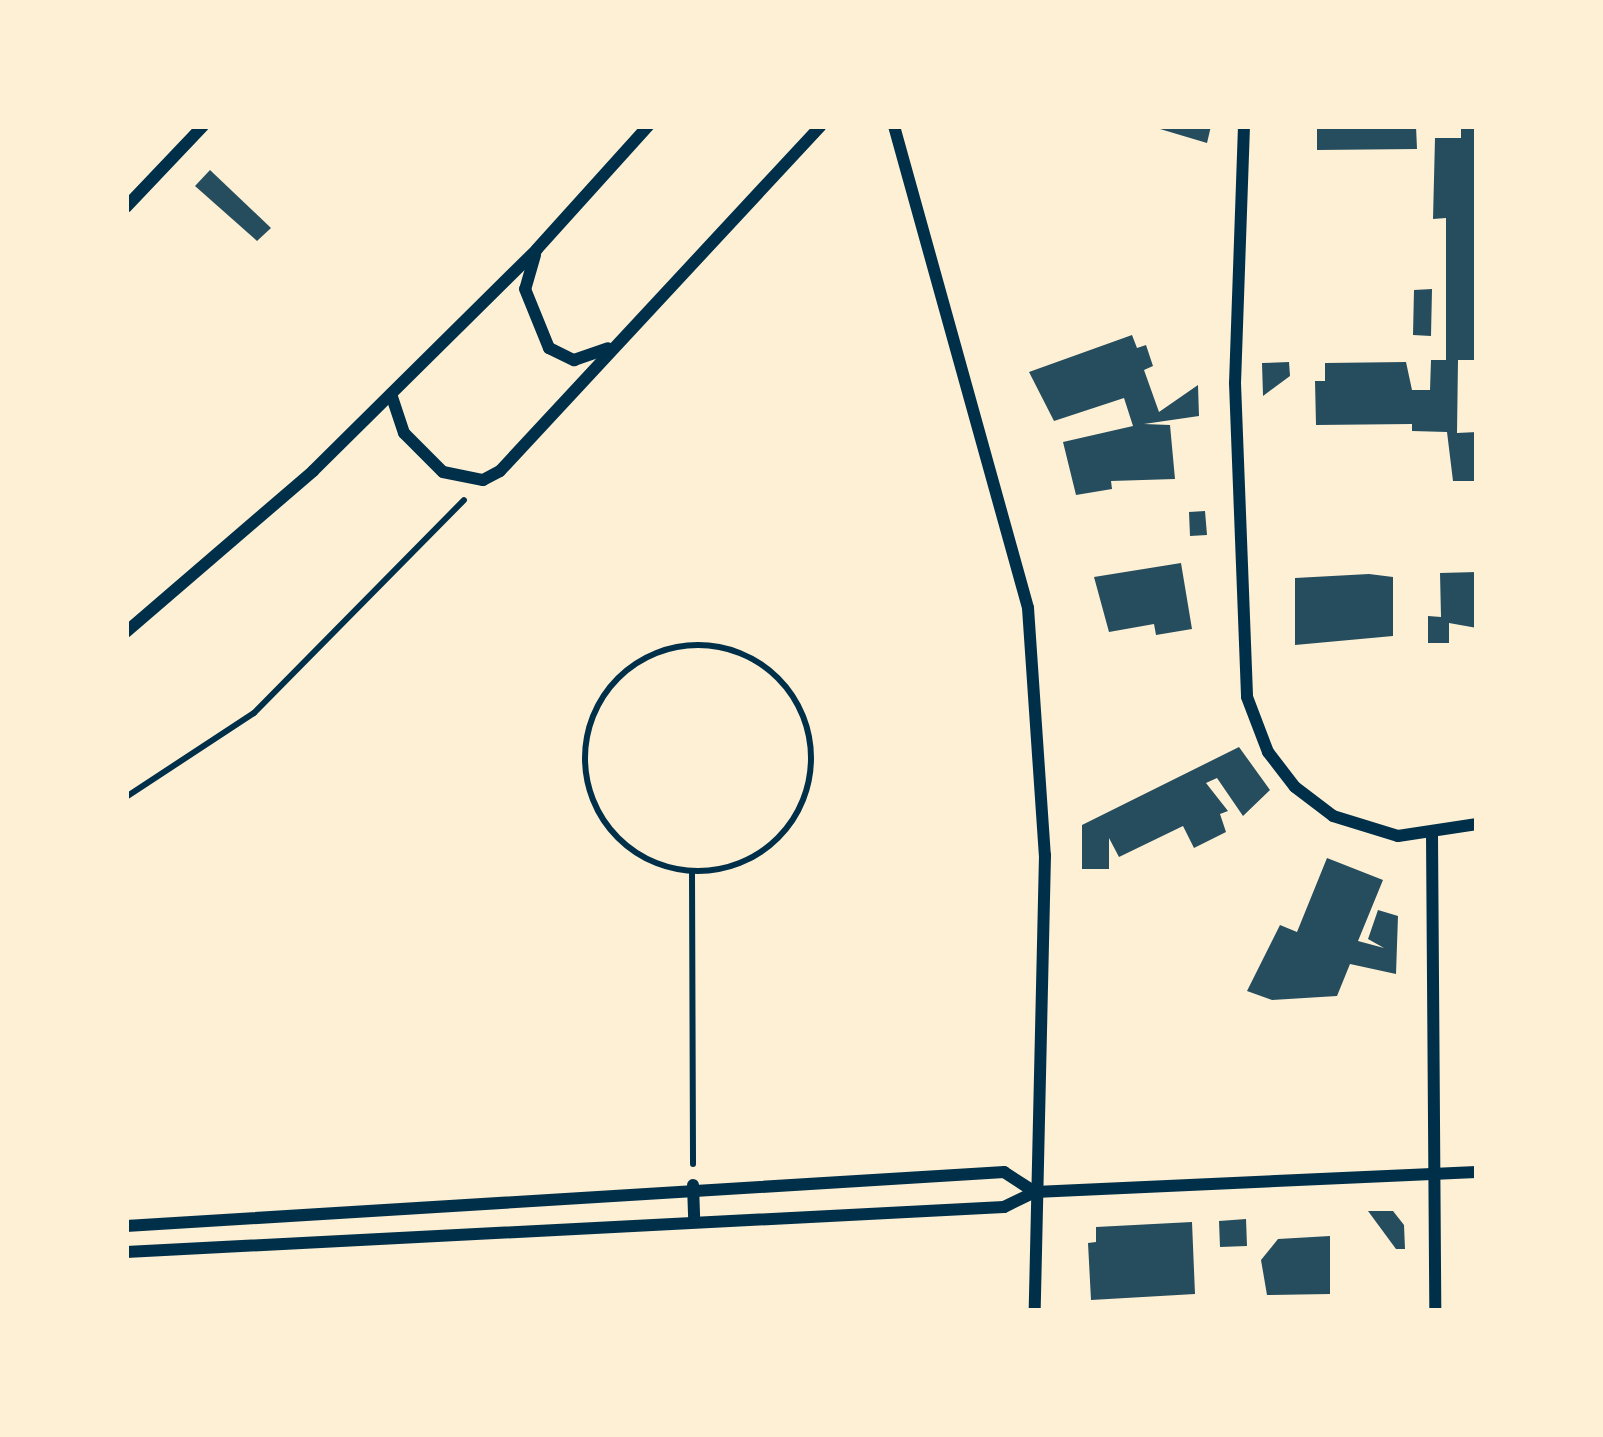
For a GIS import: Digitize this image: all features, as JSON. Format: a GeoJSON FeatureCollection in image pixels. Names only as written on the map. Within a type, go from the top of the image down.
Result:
{"type":"FeatureCollection","features":[{"type":"Feature","properties":{"kind":"street"},"geometry":{"type":"LineString","coordinates":[[126,207],[203,126]]}},
{"type":"Feature","properties":{"kind":"street"},"geometry":{"type":"LineString","coordinates":[[126,632],[237,543],[392,394],[538,249],[648,126]]}},
{"type":"Feature","properties":{"kind":"street"},"geometry":{"type":"LineString","coordinates":[[392,394],[404,433],[427,460],[457,479],[483,480],[821,126]]}},
{"type":"Feature","properties":{"kind":"street"},"geometry":{"type":"LineString","coordinates":[[894,126],[1028,608],[1045,855],[1035,1311]]}},
{"type":"Feature","properties":{"kind":"street"},"geometry":{"type":"LineString","coordinates":[[1244,126],[1235,382],[1247,698],[1268,752],[1295,788],[1333,816],[1398,836],[1432,835],[1477,824]]}},
{"type":"Feature","properties":{"kind":"street"},"geometry":{"type":"LineString","coordinates":[[538,249],[525,289],[549,348],[574,360],[615,344]]}},
{"type":"Feature","properties":{"kind":"street"},"geometry":{"type":"LineString","coordinates":[[1432,835],[1436,1311]]}},
{"type":"Feature","properties":{"kind":"street"},"geometry":{"type":"LineString","coordinates":[[126,1226],[693,1185],[1004,1172],[1035,1192]]}},
{"type":"Feature","properties":{"kind":"street"},"geometry":{"type":"LineString","coordinates":[[126,1252],[1004,1207],[1035,1192],[1477,1172]]}},
{"type":"Feature","properties":{"kind":"street"},"geometry":{"type":"LineString","coordinates":[[693,1185],[694,1222]]}},
{"type":"Feature","properties":{"kind":"path"},"geometry":{"type":"LineString","coordinates":[[126,797],[254,712],[483,480]]}},
{"type":"Feature","properties":{"kind":"path"},"geometry":{"type":"LineString","coordinates":[[703,645],[759,663],[782,683],[803,721],[811,765],[805,794],[774,843],[736,865],[692,872],[663,866],[614,834],[597,810],[585,752],[602,697],[622,674],[660,652],[703,645]]}},
{"type":"Feature","properties":{"kind":"path"},"geometry":{"type":"LineString","coordinates":[[692,872],[693,1185]]}},
{"type":"Feature","properties":{"kind":"building"},"geometry":{"type":"Polygon","coordinates":[[[1150,126],[1211,126],[1207,143],[1150,126]]]}},
{"type":"Feature","properties":{"kind":"building"},"geometry":{"type":"Polygon","coordinates":[[[1317,126],[1416,126],[1417,149],[1317,150],[1317,126]]]}},
{"type":"Feature","properties":{"kind":"building"},"geometry":{"type":"Polygon","coordinates":[[[1461,126],[1477,126],[1477,360],[1458,360],[1457,433],[1477,432],[1477,481],[1453,481],[1447,432],[1412,431],[1412,424],[1316,425],[1315,381],[1325,381],[1325,363],[1406,362],[1412,390],[1430,390],[1431,360],[1446,360],[1446,218],[1433,219],[1435,138],[1461,138],[1461,126]]]}},
{"type":"Feature","properties":{"kind":"building"},"geometry":{"type":"Polygon","coordinates":[[[210,170],[271,228],[257,241],[195,186],[210,170]]]}},
{"type":"Feature","properties":{"kind":"building"},"geometry":{"type":"Polygon","coordinates":[[[1432,289],[1431,336],[1413,335],[1414,290],[1432,289]]]}},
{"type":"Feature","properties":{"kind":"building"},"geometry":{"type":"Polygon","coordinates":[[[1132,335],[1137,348],[1146,345],[1153,366],[1144,370],[1159,412],[1198,385],[1199,416],[1144,424],[1170,425],[1175,479],[1111,481],[1112,489],[1076,495],[1063,442],[1133,426],[1124,398],[1054,421],[1029,372],[1132,335]]]}},
{"type":"Feature","properties":{"kind":"building"},"geometry":{"type":"Polygon","coordinates":[[[1289,362],[1290,376],[1263,396],[1262,363],[1289,362]]]}},
{"type":"Feature","properties":{"kind":"building"},"geometry":{"type":"Polygon","coordinates":[[[1205,511],[1207,535],[1190,536],[1189,512],[1205,511]]]}},
{"type":"Feature","properties":{"kind":"building"},"geometry":{"type":"Polygon","coordinates":[[[1181,563],[1192,629],[1156,635],[1154,624],[1109,632],[1094,577],[1181,563]]]}},
{"type":"Feature","properties":{"kind":"building"},"geometry":{"type":"Polygon","coordinates":[[[1477,572],[1477,628],[1449,623],[1449,643],[1428,643],[1428,616],[1441,617],[1440,573],[1477,572]]]}},
{"type":"Feature","properties":{"kind":"building"},"geometry":{"type":"Polygon","coordinates":[[[1393,577],[1393,636],[1295,645],[1295,578],[1393,577]]]}},
{"type":"Feature","properties":{"kind":"building"},"geometry":{"type":"Polygon","coordinates":[[[1239,747],[1270,790],[1243,816],[1217,778],[1206,783],[1228,811],[1220,814],[1226,832],[1194,848],[1183,826],[1119,857],[1109,838],[1109,869],[1082,869],[1082,825],[1239,747]]]}},
{"type":"Feature","properties":{"kind":"building"},"geometry":{"type":"Polygon","coordinates":[[[1327,858],[1383,880],[1358,941],[1384,948],[1368,939],[1378,910],[1398,916],[1396,974],[1350,964],[1337,996],[1272,1000],[1247,991],[1280,925],[1297,932],[1327,858]]]}},
{"type":"Feature","properties":{"kind":"building"},"geometry":{"type":"Polygon","coordinates":[[[1368,1211],[1393,1211],[1404,1225],[1405,1249],[1396,1249],[1368,1211]]]}},
{"type":"Feature","properties":{"kind":"building"},"geometry":{"type":"Polygon","coordinates":[[[1246,1219],[1247,1246],[1220,1247],[1219,1221],[1246,1219]]]}},
{"type":"Feature","properties":{"kind":"building"},"geometry":{"type":"Polygon","coordinates":[[[1192,1222],[1195,1294],[1091,1300],[1088,1243],[1096,1242],[1096,1227],[1192,1222]]]}},
{"type":"Feature","properties":{"kind":"building"},"geometry":{"type":"Polygon","coordinates":[[[1330,1236],[1330,1294],[1267,1295],[1261,1260],[1278,1239],[1330,1236]]]}}]}
